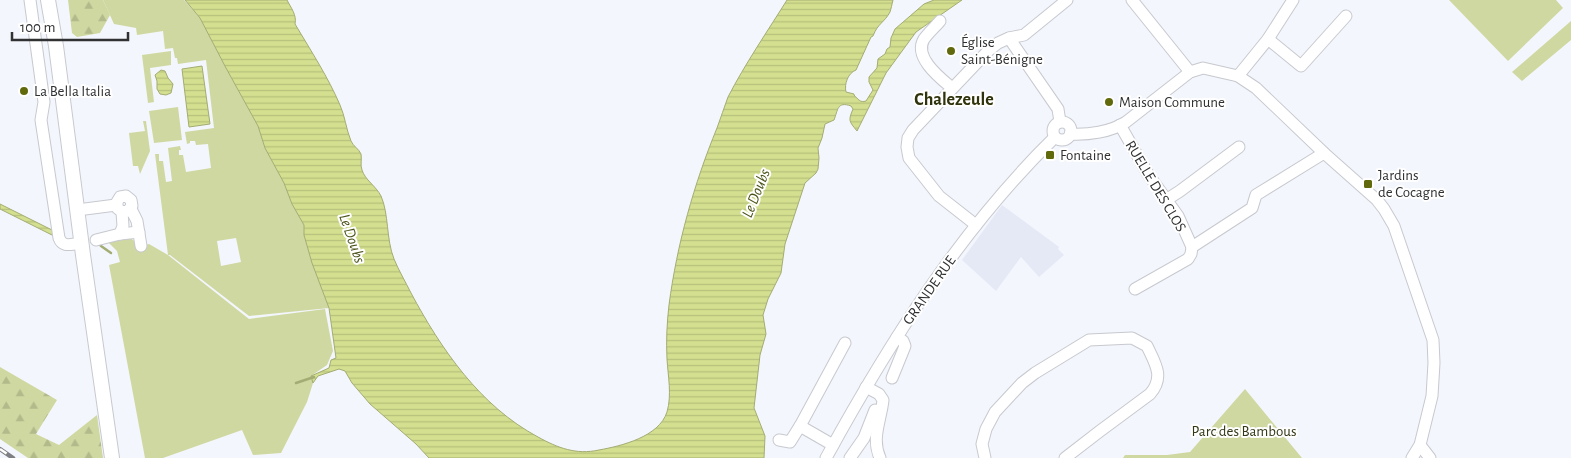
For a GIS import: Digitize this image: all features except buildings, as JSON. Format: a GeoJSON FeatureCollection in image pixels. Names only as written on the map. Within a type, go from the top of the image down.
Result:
{"type":"FeatureCollection","features":[{"type":"Feature","properties":{"kind":"main road"},"geometry":{"type":"LineString","coordinates":[[48,0],[56,46],[112,458]]}},
{"type":"Feature","properties":{"kind":"main road"},"geometry":{"type":"LineString","coordinates":[[52,0],[59,39],[65,45]]}},
{"type":"Feature","properties":{"kind":"main road"},"geometry":{"type":"LineString","coordinates":[[57,0],[65,45],[89,254],[119,458]]}},
{"type":"Feature","properties":{"kind":"main road"},"geometry":{"type":"LineString","coordinates":[[71,163],[76,171],[80,204],[85,209]]}},
{"type":"Feature","properties":{"kind":"street"},"geometry":{"type":"LineString","coordinates":[[30,0],[44,102],[41,120],[59,238],[60,242],[64,244],[75,244]]}},
{"type":"Feature","properties":{"kind":"street"},"geometry":{"type":"LineString","coordinates":[[976,225],[939,196],[909,158],[908,138],[913,130],[988,51],[998,43],[1009,38],[1024,35],[1067,0]]}},
{"type":"Feature","properties":{"kind":"street"},"geometry":{"type":"LineString","coordinates":[[1132,0],[1190,72]]}},
{"type":"Feature","properties":{"kind":"street"},"geometry":{"type":"LineString","coordinates":[[1238,76],[1268,39],[1292,0]]}},
{"type":"Feature","properties":{"kind":"street"},"geometry":{"type":"LineString","coordinates":[[1268,39],[1301,66],[1346,16]]}},
{"type":"Feature","properties":{"kind":"street"},"geometry":{"type":"LineString","coordinates":[[940,21],[924,39],[921,45],[921,52],[925,61],[935,73],[952,88]]}},
{"type":"Feature","properties":{"kind":"street"},"geometry":{"type":"LineString","coordinates":[[1009,38],[1058,109],[1060,122]]}},
{"type":"Feature","properties":{"kind":"street"},"geometry":{"type":"LineString","coordinates":[[1070,134],[1069,125],[1064,122],[1056,124],[1052,129],[1056,138],[1064,140],[1070,134],[1110,130],[1120,125],[1190,72],[1203,68],[1238,76],[1256,88],[1324,153],[1377,200],[1394,226],[1402,247],[1434,350],[1434,378],[1429,412],[1420,445],[1412,458]]}},
{"type":"Feature","properties":{"kind":"street","name":"RUELLE DES CLOS"},"geometry":{"type":"LineString","coordinates":[[1120,125],[1148,174],[1178,216],[1192,247]]}},
{"type":"Feature","properties":{"kind":"street","name":"GRANDE RUE"},"geometry":{"type":"LineString","coordinates":[[826,458],[897,337],[976,225],[1035,157],[1056,138]]}},
{"type":"Feature","properties":{"kind":"street"},"geometry":{"type":"LineString","coordinates":[[1166,200],[1239,147]]}},
{"type":"Feature","properties":{"kind":"street"},"geometry":{"type":"LineString","coordinates":[[1135,289],[1188,260],[1192,254],[1192,247],[1252,208],[1256,195],[1324,153]]}},
{"type":"Feature","properties":{"kind":"street"},"geometry":{"type":"LineString","coordinates":[[85,209],[123,208],[137,221],[141,246]]}},
{"type":"Feature","properties":{"kind":"street"},"geometry":{"type":"LineString","coordinates":[[120,234],[123,226],[123,208]]}},
{"type":"Feature","properties":{"kind":"street"},"geometry":{"type":"LineString","coordinates":[[96,240],[120,234],[139,232]]}},
{"type":"Feature","properties":{"kind":"street"},"geometry":{"type":"LineString","coordinates":[[892,378],[905,346],[903,341],[897,337]]}},
{"type":"Feature","properties":{"kind":"street"},"geometry":{"type":"LineString","coordinates":[[985,458],[982,444],[986,429],[995,412],[1022,383],[1035,373],[1090,340],[1132,338],[1144,343],[1158,371],[1155,389],[1065,458]]}},
{"type":"Feature","properties":{"kind":"street"},"geometry":{"type":"LineString","coordinates":[[778,440],[790,442],[845,343]]}},
{"type":"Feature","properties":{"kind":"street"},"geometry":{"type":"LineString","coordinates":[[866,387],[879,394],[883,400],[876,443],[876,449],[880,458]]}},
{"type":"Feature","properties":{"kind":"street"},"geometry":{"type":"LineString","coordinates":[[850,458],[864,438],[876,406]]}},
{"type":"Feature","properties":{"kind":"street"},"geometry":{"type":"LineString","coordinates":[[800,426],[833,445]]}},
{"type":"Feature","properties":{"kind":"street"},"geometry":{"type":"LineString","coordinates":[[1420,445],[1430,458]]}},
{"type":"Feature","properties":{"kind":"shaded area"},"geometry":{"type":"Polygon","coordinates":[[[1002,205],[1059,247],[1058,249],[1064,255],[1039,277],[1021,257],[996,291],[962,260],[1002,205]]]}},
{"type":"Feature","properties":{"kind":"green space"},"geometry":{"type":"Polygon","coordinates":[[[68,0],[103,0],[110,15],[100,33],[77,37],[72,33],[68,0]]]}},
{"type":"Feature","properties":{"kind":"green space"},"geometry":{"type":"Polygon","coordinates":[[[103,0],[184,0],[200,18],[258,126],[265,148],[304,225],[304,235],[312,263],[329,308],[249,316],[168,255],[155,154],[159,154],[159,161],[163,161],[166,182],[172,181],[168,148],[180,146],[179,155],[183,155],[186,172],[211,168],[208,144],[196,145],[195,141],[190,141],[187,144],[185,132],[214,128],[206,60],[178,64],[173,48],[165,49],[163,31],[137,35],[136,28],[114,24],[103,0]],[[236,238],[217,241],[221,266],[241,262],[236,238]]]}},
{"type":"Feature","properties":{"kind":"green space"},"geometry":{"type":"Polygon","coordinates":[[[1449,0],[1556,0],[1563,8],[1508,61],[1449,0]]]}},
{"type":"Feature","properties":{"kind":"green space"},"geometry":{"type":"Polygon","coordinates":[[[1571,21],[1571,40],[1522,81],[1512,72],[1571,21]]]}},
{"type":"Feature","properties":{"kind":"green space"},"geometry":{"type":"Polygon","coordinates":[[[171,51],[171,65],[150,68],[154,102],[148,103],[142,55],[171,51]]]}},
{"type":"Feature","properties":{"kind":"green space"},"geometry":{"type":"Polygon","coordinates":[[[178,107],[182,140],[154,143],[149,111],[178,107]]]}},
{"type":"Feature","properties":{"kind":"green space"},"geometry":{"type":"Polygon","coordinates":[[[143,121],[146,121],[150,151],[140,174],[138,166],[133,166],[129,133],[145,131],[143,121]]]}},
{"type":"Feature","properties":{"kind":"green space"},"geometry":{"type":"Polygon","coordinates":[[[129,237],[141,246],[149,244],[168,255],[249,319],[325,309],[333,351],[327,365],[311,376],[313,383],[307,402],[281,453],[253,455],[242,430],[163,458],[145,458],[109,265],[120,262],[117,251],[108,242],[129,237]]]}},
{"type":"Feature","properties":{"kind":"green space"},"geometry":{"type":"Polygon","coordinates":[[[0,367],[57,400],[36,434],[59,445],[97,415],[103,458],[28,458],[0,439],[0,367]]]}},
{"type":"Feature","properties":{"kind":"green space","name":"Parc des Bambous"},"geometry":{"type":"Polygon","coordinates":[[[1245,389],[1302,458],[1123,458],[1125,455],[1167,455],[1190,452],[1245,389]]]}},
{"type":"Feature","properties":{"kind":"water","name":"Le Doubs"},"geometry":{"type":"Polygon","coordinates":[[[185,0],[287,0],[294,15],[295,24],[325,74],[340,105],[351,141],[361,154],[363,174],[381,196],[384,203],[391,251],[411,293],[435,335],[480,393],[498,409],[517,424],[545,441],[560,447],[583,452],[628,443],[648,434],[663,421],[667,412],[669,392],[667,359],[668,311],[672,282],[687,215],[728,97],[787,0],[893,0],[886,19],[871,37],[856,70],[849,76],[846,82],[846,92],[854,94],[859,100],[866,101],[873,90],[869,77],[877,68],[878,59],[890,47],[895,29],[924,4],[934,0],[962,0],[916,32],[886,73],[857,131],[850,121],[853,109],[851,106],[843,105],[839,107],[834,120],[825,124],[818,148],[818,169],[805,183],[785,244],[781,273],[768,299],[763,315],[766,334],[760,355],[754,408],[765,436],[764,458],[429,458],[416,444],[370,404],[352,383],[345,371],[339,369],[318,376],[313,383],[311,376],[329,368],[331,360],[336,358],[329,308],[312,263],[304,235],[304,225],[265,148],[258,126],[200,18],[185,0]]]}},
{"type":"Feature","properties":{"kind":"water"},"geometry":{"type":"Polygon","coordinates":[[[202,66],[210,124],[189,127],[182,69],[202,66]]]}},
{"type":"Feature","properties":{"kind":"water"},"geometry":{"type":"Polygon","coordinates":[[[161,70],[165,71],[173,84],[171,93],[166,95],[160,94],[157,89],[155,75],[161,70]]]}},
{"type":"Feature","properties":{"kind":"water"},"geometry":{"type":"Polygon","coordinates":[[[0,204],[54,231],[54,236],[0,209],[0,204]]]}},
{"type":"Feature","properties":{"kind":"waterway"},"geometry":{"type":"LineString","coordinates":[[99,243],[111,253]]}},
{"type":"Feature","properties":{"kind":"waterway"},"geometry":{"type":"LineString","coordinates":[[296,383],[314,377]]}},
{"type":"Feature","properties":{"kind":"railway"},"geometry":{"type":"LineString","coordinates":[[0,449],[13,458]]}},
{"type":"Feature","properties":{"kind":"place","name":"Église Saint-Bénigne"},"geometry":{"type":"Point","coordinates":[951,51]}},
{"type":"Feature","properties":{"kind":"place","name":"La Bella Italia"},"geometry":{"type":"Point","coordinates":[24,91]}},
{"type":"Feature","properties":{"kind":"place","name":"Maison Commune"},"geometry":{"type":"Point","coordinates":[1109,102]}},
{"type":"Feature","properties":{"kind":"place","name":"Fontaine"},"geometry":{"type":"Point","coordinates":[1050,155]}},
{"type":"Feature","properties":{"kind":"place","name":"Jardins de Cocagne"},"geometry":{"type":"Point","coordinates":[1368,184]}},
{"type":"Feature","properties":{"kind":"district","name":"Chalezeule"},"geometry":{"type":"Point","coordinates":[954,99]}}]}
